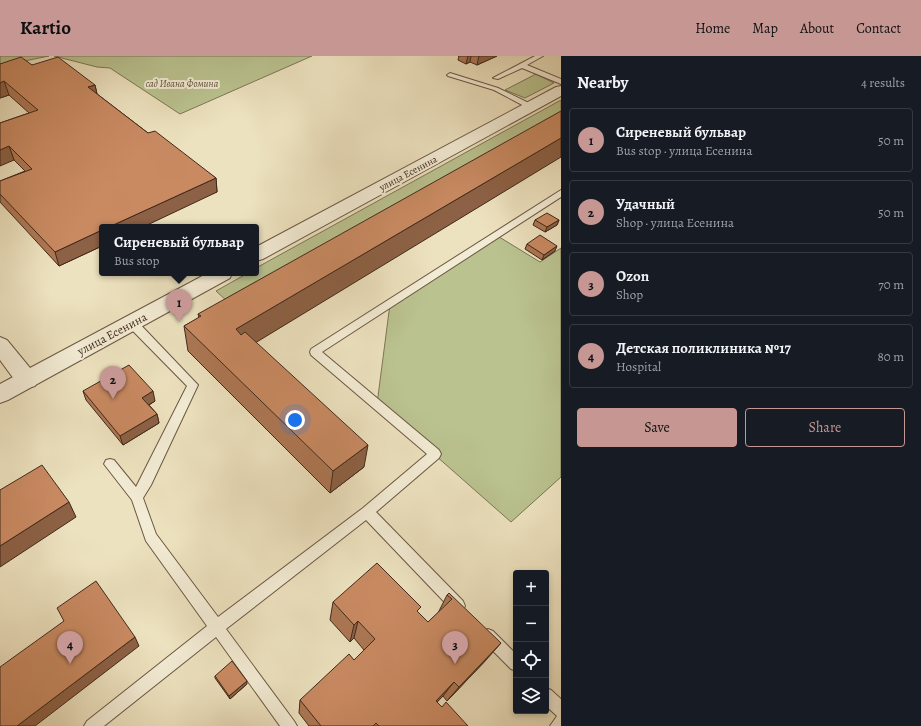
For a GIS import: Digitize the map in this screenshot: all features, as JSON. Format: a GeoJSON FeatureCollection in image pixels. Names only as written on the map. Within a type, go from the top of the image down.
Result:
{"type":"FeatureCollection","features":[{"type":"Feature","properties":{"kind":"street","name":"улица Есенина"},"geometry":{"type":"LineString","coordinates":[[259,253],[561,90]]}},
{"type":"Feature","properties":{"kind":"street","name":"улица Есенина"},"geometry":{"type":"LineString","coordinates":[[0,394],[218,276]]}},
{"type":"Feature","properties":{"kind":"street"},"geometry":{"type":"LineString","coordinates":[[0,345],[27,380]]}},
{"type":"Feature","properties":{"kind":"lane"},"geometry":{"type":"LineString","coordinates":[[496,78],[540,56]]}},
{"type":"Feature","properties":{"kind":"lane"},"geometry":{"type":"LineString","coordinates":[[522,65],[561,82]]}},
{"type":"Feature","properties":{"kind":"lane"},"geometry":{"type":"LineString","coordinates":[[450,75],[496,89],[531,106]]}},
{"type":"Feature","properties":{"kind":"lane"},"geometry":{"type":"LineString","coordinates":[[92,726],[217,627],[367,512],[435,454],[315,352],[561,193]]}},
{"type":"Feature","properties":{"kind":"lane"},"geometry":{"type":"LineString","coordinates":[[132,323],[193,385],[147,481],[136,497]]}},
{"type":"Feature","properties":{"kind":"lane"},"geometry":{"type":"LineString","coordinates":[[110,464],[136,497],[151,537],[289,726]]}},
{"type":"Feature","properties":{"kind":"lane"},"geometry":{"type":"LineString","coordinates":[[367,512],[467,615]]}},
{"type":"Feature","properties":{"kind":"lane"},"geometry":{"type":"LineString","coordinates":[[478,626],[513,661]]}},
{"type":"Feature","properties":{"kind":"lane"},"geometry":{"type":"LineString","coordinates":[[549,698],[561,710]]}},
{"type":"Feature","properties":{"kind":"lane"},"geometry":{"type":"LineString","coordinates":[[558,726],[561,722]]}},
{"type":"Feature","properties":{"kind":"green space"},"geometry":{"type":"Polygon","coordinates":[[[0,56],[49,56],[0,66],[0,56]]]}},
{"type":"Feature","properties":{"kind":"green space","name":"сад Ивана Фомина"},"geometry":{"type":"Polygon","coordinates":[[[54,56],[312,56],[180,114],[110,68],[97,67],[54,56]]]}},
{"type":"Feature","properties":{"kind":"green space"},"geometry":{"type":"Polygon","coordinates":[[[536,74],[554,83],[525,98],[505,90],[536,74]]]}},
{"type":"Feature","properties":{"kind":"green space"},"geometry":{"type":"Polygon","coordinates":[[[561,100],[561,114],[228,302],[216,291],[243,276],[259,276],[259,266],[561,100]]]}},
{"type":"Feature","properties":{"kind":"green space"},"geometry":{"type":"Polygon","coordinates":[[[496,235],[540,262],[561,248],[561,477],[511,522],[377,404],[390,304],[496,235]]]}},
{"type":"Feature","properties":{"kind":"building"},"geometry":{"type":"Polygon","coordinates":[[[21,57],[32,65],[58,57],[95,85],[88,87],[148,133],[155,131],[216,178],[116,224],[99,224],[99,231],[55,252],[0,194],[0,181],[32,169],[9,146],[0,150],[0,123],[38,110],[4,81],[0,83],[0,64],[21,57]]]}},
{"type":"Feature","properties":{"kind":"building"},"geometry":{"type":"Polygon","coordinates":[[[561,111],[561,138],[236,329],[241,335],[245,332],[368,445],[333,471],[184,326],[201,316],[198,314],[561,111]]]}},
{"type":"Feature","properties":{"kind":"building"},"geometry":{"type":"Polygon","coordinates":[[[547,213],[559,220],[547,227],[535,220],[547,213]]]}},
{"type":"Feature","properties":{"kind":"building"},"geometry":{"type":"Polygon","coordinates":[[[540,235],[557,246],[544,255],[527,244],[540,235]]]}},
{"type":"Feature","properties":{"kind":"building"},"geometry":{"type":"Polygon","coordinates":[[[129,365],[153,391],[142,398],[157,414],[120,436],[83,391],[129,365]]]}},
{"type":"Feature","properties":{"kind":"building"},"geometry":{"type":"Polygon","coordinates":[[[42,465],[69,502],[0,546],[0,490],[42,465]]]}},
{"type":"Feature","properties":{"kind":"building"},"geometry":{"type":"Polygon","coordinates":[[[377,563],[421,607],[417,611],[428,622],[452,599],[447,595],[449,593],[501,643],[459,687],[454,682],[436,701],[442,707],[446,702],[468,726],[379,726],[376,723],[373,726],[321,726],[300,700],[349,654],[354,660],[375,639],[358,621],[354,625],[333,602],[377,563]]]}},
{"type":"Feature","properties":{"kind":"building"},"geometry":{"type":"Polygon","coordinates":[[[96,581],[135,637],[17,726],[0,726],[0,667],[64,621],[57,608],[96,581]]]}},
{"type":"Feature","properties":{"kind":"building"},"geometry":{"type":"Polygon","coordinates":[[[232,661],[247,681],[229,696],[215,676],[232,661]]]}},
{"type":"Feature","properties":{"kind":"place","name":"Сиреневый бульвар"},"geometry":{"type":"Point","coordinates":[179,322]}},
{"type":"Feature","properties":{"kind":"place","name":"Удачный"},"geometry":{"type":"Point","coordinates":[113,399]}},
{"type":"Feature","properties":{"kind":"place","name":"Детская поликлиника №17"},"geometry":{"type":"Point","coordinates":[70,664]}},
{"type":"Feature","properties":{"kind":"place","name":"Ozon"},"geometry":{"type":"Point","coordinates":[455,664]}}]}
